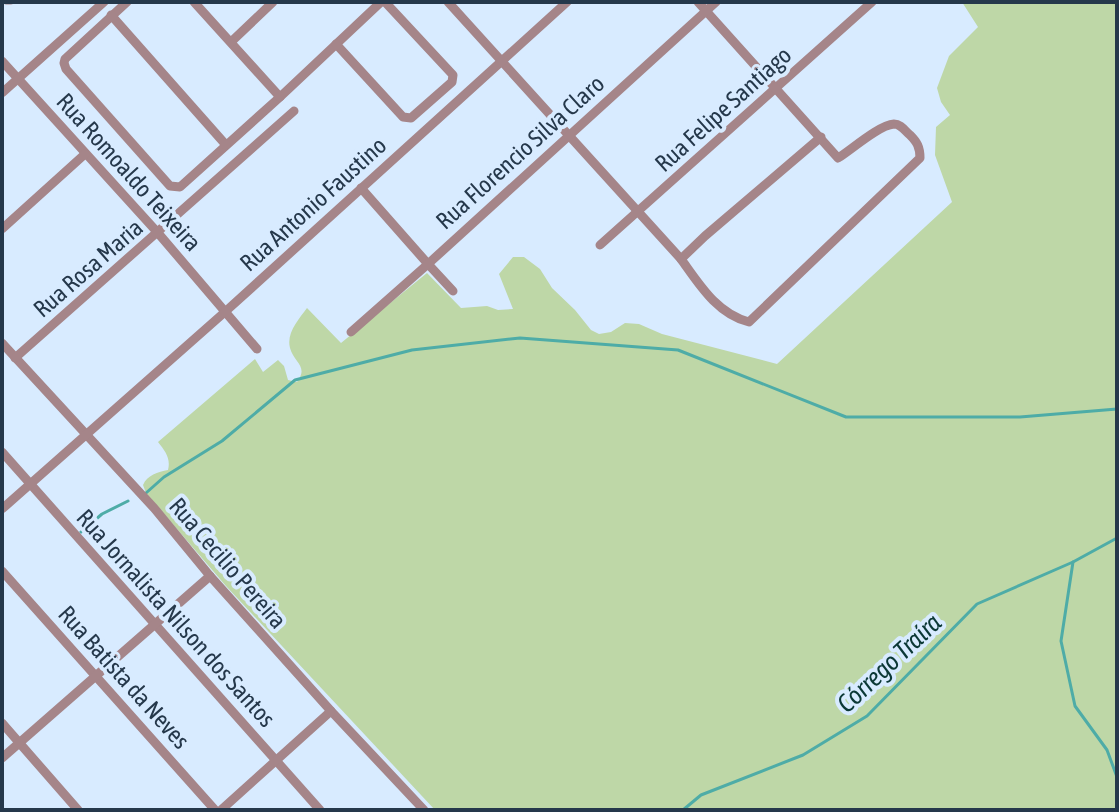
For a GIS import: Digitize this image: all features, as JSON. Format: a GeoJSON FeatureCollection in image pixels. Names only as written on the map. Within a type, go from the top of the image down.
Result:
{"type":"FeatureCollection","features":[{"type":"Feature","properties":{"kind":"street"},"geometry":{"type":"LineString","coordinates":[[2,93],[104,2]]}},
{"type":"Feature","properties":{"kind":"street"},"geometry":{"type":"LineString","coordinates":[[127,2],[64,63],[66,69],[170,186],[180,187],[280,97],[336,44],[383,2],[453,75],[452,82],[411,118],[403,117],[336,44]]}},
{"type":"Feature","properties":{"kind":"street"},"geometry":{"type":"LineString","coordinates":[[194,2],[280,97]]}},
{"type":"Feature","properties":{"kind":"street"},"geometry":{"type":"LineString","coordinates":[[231,42],[273,2]]}},
{"type":"Feature","properties":{"kind":"street"},"geometry":{"type":"LineString","coordinates":[[448,2],[681,259],[708,298],[749,322],[920,158],[920,149],[899,125],[893,124],[838,158],[698,2]]}},
{"type":"Feature","properties":{"kind":"street","name":"Rua Antonio Faustino"},"geometry":{"type":"LineString","coordinates":[[2,509],[567,2]]}},
{"type":"Feature","properties":{"kind":"street","name":"Rua Florencio Silva Claro"},"geometry":{"type":"LineString","coordinates":[[351,332],[716,2]]}},
{"type":"Feature","properties":{"kind":"street","name":"Rua Felipe Santiago"},"geometry":{"type":"LineString","coordinates":[[600,245],[872,2]]}},
{"type":"Feature","properties":{"kind":"street"},"geometry":{"type":"LineString","coordinates":[[111,15],[226,145]]}},
{"type":"Feature","properties":{"kind":"street","name":"Rua Romoaldo Teixeira"},"geometry":{"type":"LineString","coordinates":[[2,61],[158,233],[257,349]]}},
{"type":"Feature","properties":{"kind":"street","name":"Rua Rosa Maria"},"geometry":{"type":"LineString","coordinates":[[15,358],[294,111]]}},
{"type":"Feature","properties":{"kind":"street"},"geometry":{"type":"LineString","coordinates":[[681,259],[821,137]]}},
{"type":"Feature","properties":{"kind":"street"},"geometry":{"type":"LineString","coordinates":[[2,229],[85,154]]}},
{"type":"Feature","properties":{"kind":"street"},"geometry":{"type":"LineString","coordinates":[[361,188],[453,291]]}},
{"type":"Feature","properties":{"kind":"street","name":"Rua Cecilio Pereira"},"geometry":{"type":"LineString","coordinates":[[2,343],[154,508],[210,576],[331,711],[424,810]]}},
{"type":"Feature","properties":{"kind":"street","name":"Rua Jornalista Nilson dos Santos"},"geometry":{"type":"LineString","coordinates":[[2,452],[320,810]]}},
{"type":"Feature","properties":{"kind":"street","name":"Rua Batista da Neves"},"geometry":{"type":"LineString","coordinates":[[2,571],[218,810]]}},
{"type":"Feature","properties":{"kind":"street"},"geometry":{"type":"LineString","coordinates":[[2,758],[210,576]]}},
{"type":"Feature","properties":{"kind":"street"},"geometry":{"type":"LineString","coordinates":[[218,810],[331,711]]}},
{"type":"Feature","properties":{"kind":"street"},"geometry":{"type":"LineString","coordinates":[[2,723],[78,810]]}},
{"type":"Feature","properties":{"kind":"green space"},"geometry":{"type":"Polygon","coordinates":[[[962,2],[1117,2],[1117,810],[435,810],[226,586],[146,493],[143,485],[147,479],[168,470],[169,466],[168,458],[158,442],[255,359],[263,372],[278,360],[284,366],[288,380],[297,382],[302,372],[289,342],[294,326],[307,308],[341,343],[427,273],[461,308],[487,306],[498,310],[513,309],[499,274],[513,257],[524,257],[540,269],[552,288],[591,330],[599,334],[611,332],[625,323],[639,324],[662,334],[777,364],[952,202],[935,155],[936,127],[950,115],[941,102],[937,88],[949,56],[978,27],[962,2]]]}},
{"type":"Feature","properties":{"kind":"waterway"},"geometry":{"type":"LineString","coordinates":[[146,493],[164,477],[222,441],[295,380],[412,350],[520,338],[678,350],[846,417],[1020,417],[1117,409]]}},
{"type":"Feature","properties":{"kind":"waterway"},"geometry":{"type":"LineString","coordinates":[[81,532],[102,514],[128,501]]}},
{"type":"Feature","properties":{"kind":"waterway","name":"Córrego Traíra"},"geometry":{"type":"LineString","coordinates":[[683,810],[701,795],[803,755],[867,716],[977,604],[1073,562],[1117,538]]}},
{"type":"Feature","properties":{"kind":"waterway"},"geometry":{"type":"LineString","coordinates":[[1073,562],[1061,641],[1075,706],[1107,750],[1117,777]]}}]}
